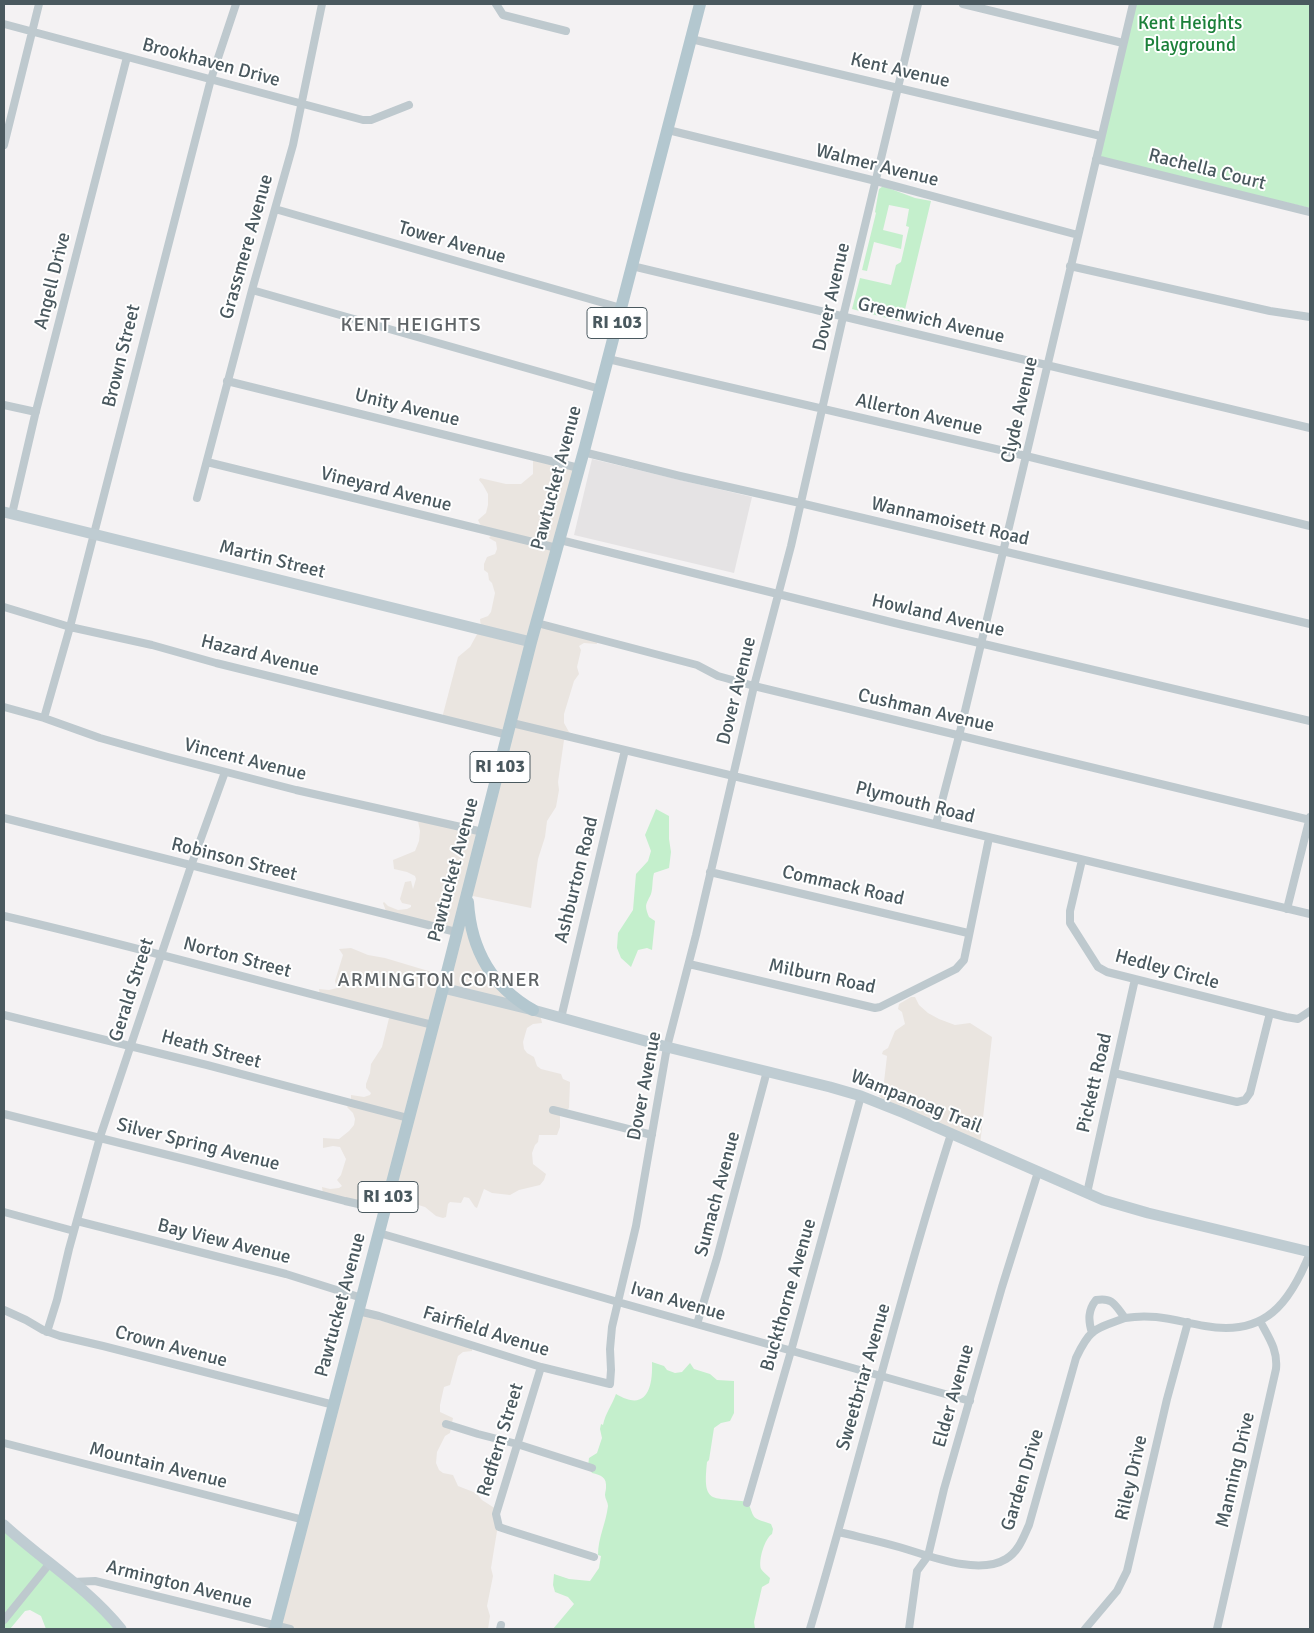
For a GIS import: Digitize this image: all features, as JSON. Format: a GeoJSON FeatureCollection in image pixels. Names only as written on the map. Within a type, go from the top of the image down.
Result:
{"type":"FeatureCollection","features":[{"type":"Feature","properties":{"kind":"main road","name":"Pawtucket Avenue"},"geometry":{"type":"LineString","coordinates":[[276,1627],[443,988],[531,642],[559,544],[700,4]]}},
{"type":"Feature","properties":{"kind":"main road","name":"Martin Street"},"geometry":{"type":"LineString","coordinates":[[8,513],[531,642]]}},
{"type":"Feature","properties":{"kind":"main road"},"geometry":{"type":"LineString","coordinates":[[467,892],[472,932],[481,959],[503,987],[521,1003],[533,1010]]}},
{"type":"Feature","properties":{"kind":"main road","name":"Wampanoag Trail"},"geometry":{"type":"LineString","coordinates":[[443,988],[861,1096],[1087,1193],[1133,1209],[1310,1253]]}},
{"type":"Feature","properties":{"kind":"main road"},"geometry":{"type":"LineString","coordinates":[[4,1525],[99,1605],[121,1629]]}},
{"type":"Feature","properties":{"kind":"street"},"geometry":{"type":"LineString","coordinates":[[4,145],[39,4]]}},
{"type":"Feature","properties":{"kind":"street","name":"Brown Street"},"geometry":{"type":"LineString","coordinates":[[44,718],[70,627],[92,534],[210,79],[236,4]]}},
{"type":"Feature","properties":{"kind":"street","name":"Grassmere Avenue"},"geometry":{"type":"LineString","coordinates":[[197,498],[227,381],[293,145],[322,4]]}},
{"type":"Feature","properties":{"kind":"street"},"geometry":{"type":"LineString","coordinates":[[496,4],[503,15],[566,31]]}},
{"type":"Feature","properties":{"kind":"street","name":"Dover Avenue"},"geometry":{"type":"LineString","coordinates":[[606,1384],[610,1384],[610,1338],[636,1226],[667,1047],[689,964],[754,686],[823,409],[843,317],[918,4]]}},
{"type":"Feature","properties":{"kind":"street"},"geometry":{"type":"LineString","coordinates":[[963,4],[1124,43]]}},
{"type":"Feature","properties":{"kind":"street","name":"Clyde Avenue"},"geometry":{"type":"LineString","coordinates":[[936,824],[959,736],[1133,4]]}},
{"type":"Feature","properties":{"kind":"street","name":"Brookhaven Drive"},"geometry":{"type":"LineString","coordinates":[[4,24],[362,120],[371,120],[409,104]]}},
{"type":"Feature","properties":{"kind":"street","name":"Kent Avenue"},"geometry":{"type":"LineString","coordinates":[[691,39],[1102,136]]}},
{"type":"Feature","properties":{"kind":"street","name":"Angell Drive"},"geometry":{"type":"LineString","coordinates":[[8,513],[36,412],[126,57]]}},
{"type":"Feature","properties":{"kind":"street","name":"Walmer Avenue"},"geometry":{"type":"LineString","coordinates":[[668,130],[876,181],[1078,235]]}},
{"type":"Feature","properties":{"kind":"street","name":"Rachella Court"},"geometry":{"type":"LineString","coordinates":[[1096,159],[1310,212]]}},
{"type":"Feature","properties":{"kind":"street","name":"Tower Avenue"},"geometry":{"type":"LineString","coordinates":[[275,209],[621,308]]}},
{"type":"Feature","properties":{"kind":"street","name":"Greenwich Avenue"},"geometry":{"type":"LineString","coordinates":[[632,266],[1310,428]]}},
{"type":"Feature","properties":{"kind":"street"},"geometry":{"type":"LineString","coordinates":[[1070,266],[1270,311],[1310,317]]}},
{"type":"Feature","properties":{"kind":"street"},"geometry":{"type":"LineString","coordinates":[[252,290],[600,389]]}},
{"type":"Feature","properties":{"kind":"street","name":"Allerton Avenue"},"geometry":{"type":"LineString","coordinates":[[608,359],[1026,456],[1310,526]]}},
{"type":"Feature","properties":{"kind":"street","name":"Unity Avenue"},"geometry":{"type":"LineString","coordinates":[[227,381],[579,468]]}},
{"type":"Feature","properties":{"kind":"street"},"geometry":{"type":"LineString","coordinates":[[4,405],[36,412]]}},
{"type":"Feature","properties":{"kind":"street","name":"Wannamoisett Road"},"geometry":{"type":"LineString","coordinates":[[583,452],[1310,624]]}},
{"type":"Feature","properties":{"kind":"street","name":"Vineyard Avenue"},"geometry":{"type":"LineString","coordinates":[[206,462],[559,544]]}},
{"type":"Feature","properties":{"kind":"street","name":"Howland Avenue"},"geometry":{"type":"LineString","coordinates":[[559,544],[778,594],[1310,721]]}},
{"type":"Feature","properties":{"kind":"street","name":"Hazard Avenue"},"geometry":{"type":"LineString","coordinates":[[4,606],[70,627],[152,645],[216,663],[510,729]]}},
{"type":"Feature","properties":{"kind":"street","name":"Cushman Avenue"},"geometry":{"type":"LineString","coordinates":[[537,622],[698,665],[718,676],[754,686],[1310,819]]}},
{"type":"Feature","properties":{"kind":"street","name":"Vincent Avenue"},"geometry":{"type":"LineString","coordinates":[[4,707],[44,718],[100,738],[225,772],[483,832]]}},
{"type":"Feature","properties":{"kind":"street","name":"Plymouth Road"},"geometry":{"type":"LineString","coordinates":[[510,729],[625,750],[1310,914]]}},
{"type":"Feature","properties":{"kind":"street","name":"Ashburton Road"},"geometry":{"type":"LineString","coordinates":[[561,1018],[625,750]]}},
{"type":"Feature","properties":{"kind":"street","name":"Gerald Street"},"geometry":{"type":"LineString","coordinates":[[74,1231],[100,1137],[191,866],[225,772]]}},
{"type":"Feature","properties":{"kind":"street","name":"Robinson Street"},"geometry":{"type":"LineString","coordinates":[[4,818],[456,932]]}},
{"type":"Feature","properties":{"kind":"street"},"geometry":{"type":"LineString","coordinates":[[1287,908],[1310,819]]}},
{"type":"Feature","properties":{"kind":"street","name":"Milburn Road"},"geometry":{"type":"LineString","coordinates":[[689,964],[875,1008],[956,969],[964,960],[968,932],[989,838]]}},
{"type":"Feature","properties":{"kind":"street","name":"Hedley Circle"},"geometry":{"type":"LineString","coordinates":[[1082,860],[1070,911],[1070,922],[1098,967],[1107,972],[1298,1019],[1310,1011]]}},
{"type":"Feature","properties":{"kind":"street","name":"Commack Road"},"geometry":{"type":"LineString","coordinates":[[710,872],[968,932]]}},
{"type":"Feature","properties":{"kind":"street","name":"Norton Street"},"geometry":{"type":"LineString","coordinates":[[4,916],[433,1025]]}},
{"type":"Feature","properties":{"kind":"street","name":"Pickett Road"},"geometry":{"type":"LineString","coordinates":[[1087,1193],[1135,979]]}},
{"type":"Feature","properties":{"kind":"street"},"geometry":{"type":"LineString","coordinates":[[1114,1073],[1237,1102],[1245,1100],[1250,1093],[1270,1013]]}},
{"type":"Feature","properties":{"kind":"street","name":"Heath Street"},"geometry":{"type":"LineString","coordinates":[[4,1015],[408,1118]]}},
{"type":"Feature","properties":{"kind":"street","name":"Sumach Avenue"},"geometry":{"type":"LineString","coordinates":[[698,1324],[767,1072]]}},
{"type":"Feature","properties":{"kind":"street","name":"Buckthorne Avenue"},"geometry":{"type":"LineString","coordinates":[[746,1503],[791,1351],[861,1096]]}},
{"type":"Feature","properties":{"kind":"street"},"geometry":{"type":"LineString","coordinates":[[553,1110],[652,1135]]}},
{"type":"Feature","properties":{"kind":"street","name":"Silver Spring Avenue"},"geometry":{"type":"LineString","coordinates":[[4,1114],[385,1210]]}},
{"type":"Feature","properties":{"kind":"street","name":"Sweetbriar Avenue"},"geometry":{"type":"LineString","coordinates":[[810,1629],[839,1532],[858,1456],[930,1202],[951,1134]]}},
{"type":"Feature","properties":{"kind":"street","name":"Elder Avenue"},"geometry":{"type":"LineString","coordinates":[[908,1629],[917,1571],[928,1556],[944,1489],[1002,1287],[1038,1172]]}},
{"type":"Feature","properties":{"kind":"street"},"geometry":{"type":"LineString","coordinates":[[4,1212],[74,1231],[47,1332]]}},
{"type":"Feature","properties":{"kind":"street","name":"Bay View Avenue"},"geometry":{"type":"LineString","coordinates":[[78,1221],[286,1274],[362,1298]]}},
{"type":"Feature","properties":{"kind":"street","name":"Ivan Avenue"},"geometry":{"type":"LineString","coordinates":[[379,1232],[618,1302],[970,1401]]}},
{"type":"Feature","properties":{"kind":"street"},"geometry":{"type":"LineString","coordinates":[[1125,1318],[1112,1301],[1096,1300],[1090,1308],[1092,1332],[1125,1318],[1141,1315],[1223,1329],[1242,1327],[1260,1321],[1274,1312],[1287,1298],[1300,1278],[1310,1253]]}},
{"type":"Feature","properties":{"kind":"street","name":"Crown Avenue"},"geometry":{"type":"LineString","coordinates":[[4,1310],[47,1332],[334,1405]]}},
{"type":"Feature","properties":{"kind":"street","name":"Fairfield Avenue"},"geometry":{"type":"LineString","coordinates":[[358,1311],[541,1367],[606,1384]]}},
{"type":"Feature","properties":{"kind":"street","name":"Manning Drive"},"geometry":{"type":"LineString","coordinates":[[1217,1629],[1276,1369],[1276,1352],[1260,1321]]}},
{"type":"Feature","properties":{"kind":"street","name":"Riley Drive"},"geometry":{"type":"LineString","coordinates":[[1085,1629],[1117,1591],[1127,1571],[1167,1399],[1188,1322]]}},
{"type":"Feature","properties":{"kind":"street","name":"Garden Drive"},"geometry":{"type":"LineString","coordinates":[[839,1532],[928,1556],[972,1565],[990,1565],[1005,1560],[1018,1549],[1029,1525],[1076,1358],[1092,1332]]}},
{"type":"Feature","properties":{"kind":"street","name":"Redfern Street"},"geometry":{"type":"LineString","coordinates":[[541,1367],[496,1514],[497,1523],[499,1527],[594,1557]]}},
{"type":"Feature","properties":{"kind":"street"},"geometry":{"type":"LineString","coordinates":[[446,1424],[592,1468]]}},
{"type":"Feature","properties":{"kind":"street","name":"Mountain Avenue"},"geometry":{"type":"LineString","coordinates":[[4,1443],[304,1520]]}},
{"type":"Feature","properties":{"kind":"street"},"geometry":{"type":"LineString","coordinates":[[4,1620],[50,1563]]}},
{"type":"Feature","properties":{"kind":"street","name":"Armington Avenue"},"geometry":{"type":"LineString","coordinates":[[73,1582],[95,1581],[290,1629]]}},
{"type":"Feature","properties":{"kind":"shaded area"},"geometry":{"type":"Polygon","coordinates":[[[533,457],[578,467],[537,622],[596,638],[597,644],[584,643],[579,646],[581,650],[577,667],[579,674],[574,681],[564,714],[564,723],[569,732],[573,734],[569,740],[564,740],[556,807],[547,821],[545,837],[538,859],[531,908],[468,895],[481,962],[540,1014],[542,1023],[533,1024],[527,1028],[523,1042],[524,1049],[534,1057],[537,1066],[541,1069],[561,1074],[563,1079],[570,1082],[569,1108],[565,1112],[560,1112],[560,1127],[557,1135],[539,1135],[538,1142],[535,1145],[532,1153],[533,1164],[546,1174],[540,1185],[519,1190],[510,1195],[492,1193],[484,1189],[477,1208],[469,1198],[464,1197],[461,1203],[450,1202],[448,1204],[446,1217],[443,1218],[436,1216],[425,1207],[408,1202],[393,1201],[384,1208],[323,1195],[322,1187],[330,1189],[342,1186],[337,1180],[341,1175],[346,1159],[340,1147],[323,1148],[323,1138],[339,1139],[354,1125],[353,1113],[347,1107],[351,1103],[351,1095],[364,1097],[371,1093],[366,1088],[366,1084],[371,1064],[382,1047],[390,1014],[320,996],[319,989],[329,990],[337,988],[335,981],[343,955],[339,949],[351,948],[368,955],[385,958],[445,976],[455,931],[387,914],[383,903],[398,910],[411,907],[411,905],[402,903],[400,899],[405,882],[411,881],[413,889],[415,876],[394,869],[393,860],[415,851],[420,831],[418,821],[422,817],[484,831],[508,734],[442,718],[458,657],[470,647],[481,627],[480,619],[488,616],[491,612],[495,593],[488,573],[484,570],[484,564],[487,557],[495,554],[497,549],[496,542],[489,538],[493,533],[483,530],[478,520],[486,513],[488,505],[488,494],[479,480],[480,478],[506,484],[521,484],[533,474],[533,457]]]}},
{"type":"Feature","properties":{"kind":"shaded area"},"geometry":{"type":"Polygon","coordinates":[[[592,459],[752,497],[734,573],[574,535],[592,459]]]}},
{"type":"Feature","properties":{"kind":"shaded area"},"geometry":{"type":"Polygon","coordinates":[[[911,997],[915,997],[919,1005],[939,1019],[955,1025],[970,1023],[992,1037],[980,1145],[881,1098],[878,1093],[882,1091],[884,1082],[887,1056],[882,1054],[883,1051],[888,1048],[895,1031],[905,1024],[902,1012],[898,1009],[899,1004],[911,997]]]}},
{"type":"Feature","properties":{"kind":"shaded area"},"geometry":{"type":"Polygon","coordinates":[[[357,1314],[472,1346],[472,1351],[463,1352],[458,1356],[450,1385],[444,1387],[440,1412],[453,1418],[450,1433],[445,1436],[437,1452],[436,1463],[439,1470],[443,1473],[453,1475],[458,1486],[476,1493],[482,1500],[496,1509],[498,1525],[491,1568],[493,1576],[487,1606],[490,1616],[488,1629],[275,1629],[357,1314]]]}},
{"type":"Feature","properties":{"kind":"green space","name":"Kent Heights Playground"},"geometry":{"type":"Polygon","coordinates":[[[1134,4],[1310,4],[1310,208],[1100,160],[1096,156],[1134,4]]]}},
{"type":"Feature","properties":{"kind":"green space"},"geometry":{"type":"Polygon","coordinates":[[[883,186],[915,198],[931,201],[902,322],[852,309],[860,278],[891,285],[896,265],[901,262],[909,227],[906,226],[909,209],[889,205],[883,230],[903,235],[901,249],[874,242],[867,271],[862,270],[876,213],[879,189],[883,186]]]}},
{"type":"Feature","properties":{"kind":"green space"},"geometry":{"type":"Polygon","coordinates":[[[656,809],[669,816],[671,852],[669,868],[654,873],[652,892],[646,905],[649,917],[655,921],[652,950],[647,948],[638,950],[631,967],[621,958],[617,948],[618,933],[633,910],[636,874],[648,861],[651,851],[645,835],[656,809]]]}},
{"type":"Feature","properties":{"kind":"green space"},"geometry":{"type":"Polygon","coordinates":[[[652,1362],[664,1366],[667,1370],[675,1373],[682,1372],[690,1363],[694,1369],[710,1374],[717,1380],[734,1381],[734,1413],[730,1421],[721,1423],[714,1428],[709,1460],[707,1462],[706,1486],[712,1497],[748,1502],[755,1517],[771,1524],[773,1529],[761,1555],[761,1569],[770,1578],[769,1583],[762,1587],[754,1622],[755,1629],[553,1629],[574,1604],[568,1597],[555,1592],[553,1585],[554,1574],[569,1579],[590,1581],[599,1568],[601,1556],[598,1555],[598,1549],[608,1506],[605,1496],[606,1481],[603,1477],[592,1473],[588,1466],[589,1458],[597,1453],[602,1438],[601,1424],[603,1425],[616,1394],[626,1399],[634,1400],[641,1399],[646,1395],[651,1381],[652,1362]]]}},
{"type":"Feature","properties":{"kind":"green space"},"geometry":{"type":"Polygon","coordinates":[[[4,1525],[121,1629],[46,1629],[41,1616],[30,1610],[25,1611],[10,1629],[4,1629],[4,1525]]]}},
{"type":"Feature","properties":{"kind":"district","name":"KENT HEIGHTS"},"geometry":{"type":"Point","coordinates":[411,326]}},
{"type":"Feature","properties":{"kind":"district","name":"ARMINGTON CORNER"},"geometry":{"type":"Point","coordinates":[439,981]}}]}
